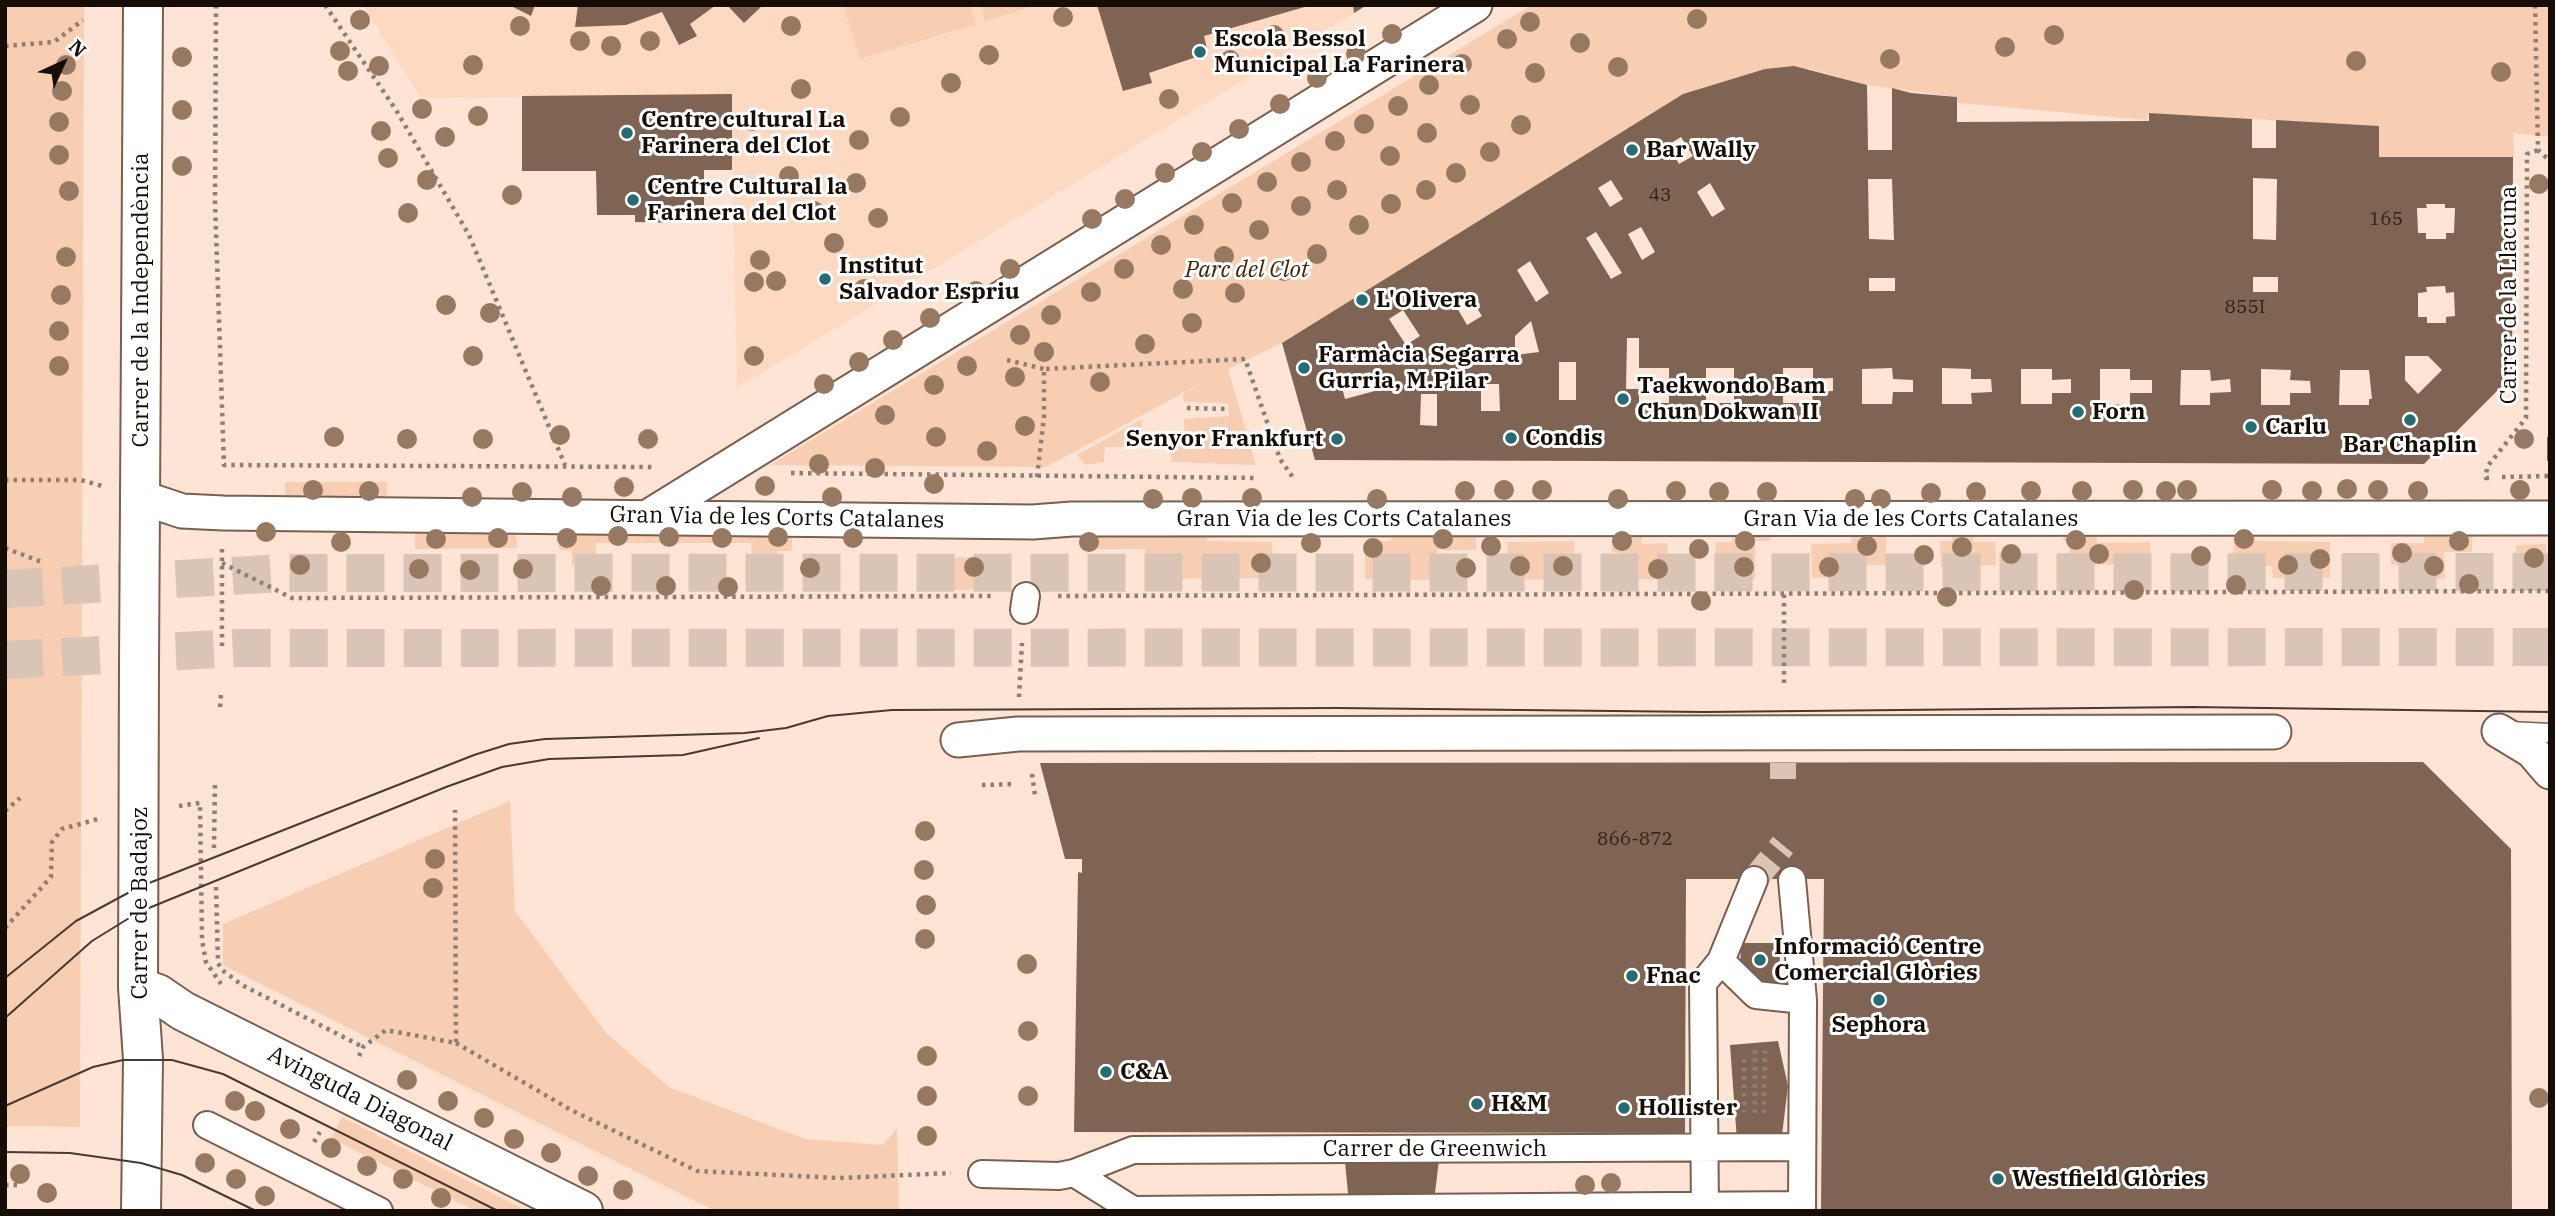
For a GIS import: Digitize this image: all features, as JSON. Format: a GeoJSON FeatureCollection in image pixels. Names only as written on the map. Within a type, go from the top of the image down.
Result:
{"type":"FeatureCollection","features":[{"type":"Feature","properties":{"kind":"street","name":"Carrer de la Independència"},"geometry":{"type":"LineString","coordinates":[[141,596],[143,5]]}},
{"type":"Feature","properties":{"kind":"street"},"geometry":{"type":"LineString","coordinates":[[651,515],[1433,17],[1475,5]]}},
{"type":"Feature","properties":{"kind":"street","name":"Gran Via de les Corts Catalanes"},"geometry":{"type":"LineString","coordinates":[[141,497],[182,511],[223,513],[651,515],[1033,522],[1086,519],[2550,518]]}},
{"type":"Feature","properties":{"kind":"street","name":"Carrer de Badajoz"},"geometry":{"type":"LineString","coordinates":[[141,596],[138,987],[143,1059],[141,1211]]}},
{"type":"Feature","properties":{"kind":"street"},"geometry":{"type":"LineString","coordinates":[[2499,731],[2532,751],[2550,772]]}},
{"type":"Feature","properties":{"kind":"street"},"geometry":{"type":"LineString","coordinates":[[958,740],[1018,734],[2274,732]]}},
{"type":"Feature","properties":{"kind":"street"},"geometry":{"type":"LineString","coordinates":[[1705,1208],[1703,983],[1721,961],[1754,880]]}},
{"type":"Feature","properties":{"kind":"street"},"geometry":{"type":"LineString","coordinates":[[1074,1173],[1133,1210],[1802,1208],[1803,1000],[1792,880]]}},
{"type":"Feature","properties":{"kind":"street"},"geometry":{"type":"LineString","coordinates":[[1721,961],[1756,995],[1803,1000]]}},
{"type":"Feature","properties":{"kind":"street","name":"Avinguda Diagonal"},"geometry":{"type":"LineString","coordinates":[[138,987],[158,994],[183,1011],[583,1211]]}},
{"type":"Feature","properties":{"kind":"street"},"geometry":{"type":"LineString","coordinates":[[207,1125],[379,1211]]}},
{"type":"Feature","properties":{"kind":"street","name":"Carrer de Greenwich"},"geometry":{"type":"LineString","coordinates":[[982,1174],[1074,1173],[1133,1150],[1801,1147]]}},
{"type":"Feature","properties":{"kind":"lane"},"geometry":{"type":"LineString","coordinates":[[2499,731],[2550,733]]}},
{"type":"Feature","properties":{"kind":"path"},"geometry":{"type":"LineString","coordinates":[[216,5],[215,202],[224,465],[660,467]]}},
{"type":"Feature","properties":{"kind":"path"},"geometry":{"type":"LineString","coordinates":[[325,5],[396,110],[469,235],[565,465]]}},
{"type":"Feature","properties":{"kind":"path"},"geometry":{"type":"LineString","coordinates":[[2535,5],[2538,150],[2550,161]]}},
{"type":"Feature","properties":{"kind":"path"},"geometry":{"type":"LineString","coordinates":[[5,46],[54,42],[83,20]]}},
{"type":"Feature","properties":{"kind":"path","name":"Carrer de la Llacuna"},"geometry":{"type":"LineString","coordinates":[[2538,150],[2527,154],[2526,418],[2487,467],[2486,478],[2550,476]]}},
{"type":"Feature","properties":{"kind":"path","name":"Gran Via de les Corts Catalanes"},"geometry":{"type":"LineString","coordinates":[[1007,360],[1044,369],[1245,359],[1280,459],[1294,479],[1281,478]]}},
{"type":"Feature","properties":{"kind":"path"},"geometry":{"type":"LineString","coordinates":[[1036,488],[1044,417],[1044,369]]}},
{"type":"Feature","properties":{"kind":"path"},"geometry":{"type":"LineString","coordinates":[[1187,408],[1226,409]]}},
{"type":"Feature","properties":{"kind":"path","name":"Gran Via de les Corts Catalanes"},"geometry":{"type":"LineString","coordinates":[[789,473],[1267,478]]}},
{"type":"Feature","properties":{"kind":"path"},"geometry":{"type":"LineString","coordinates":[[5,480],[81,480]]}},
{"type":"Feature","properties":{"kind":"path"},"geometry":{"type":"LineString","coordinates":[[222,539],[222,646]]}},
{"type":"Feature","properties":{"kind":"path"},"geometry":{"type":"LineString","coordinates":[[5,548],[42,562]]}},
{"type":"Feature","properties":{"kind":"path"},"geometry":{"type":"LineString","coordinates":[[222,563],[292,598],[1025,612],[1784,594],[2550,591]]}},
{"type":"Feature","properties":{"kind":"path"},"geometry":{"type":"LineString","coordinates":[[1784,594],[1784,683]]}},
{"type":"Feature","properties":{"kind":"path"},"geometry":{"type":"LineString","coordinates":[[1018,734],[1025,612]]}},
{"type":"Feature","properties":{"kind":"path"},"geometry":{"type":"LineString","coordinates":[[220,707],[221,695]]}},
{"type":"Feature","properties":{"kind":"path"},"geometry":{"type":"LineString","coordinates":[[1031,774],[1035,796]]}},
{"type":"Feature","properties":{"kind":"path"},"geometry":{"type":"LineString","coordinates":[[214,848],[215,783]]}},
{"type":"Feature","properties":{"kind":"path"},"geometry":{"type":"LineString","coordinates":[[982,785],[1015,785]]}},
{"type":"Feature","properties":{"kind":"path"},"geometry":{"type":"LineString","coordinates":[[5,811],[20,798]]}},
{"type":"Feature","properties":{"kind":"path"},"geometry":{"type":"LineString","coordinates":[[200,803],[202,940],[206,962],[227,989]]}},
{"type":"Feature","properties":{"kind":"path"},"geometry":{"type":"LineString","coordinates":[[455,810],[456,1043]]}},
{"type":"Feature","properties":{"kind":"path"},"geometry":{"type":"LineString","coordinates":[[5,928],[51,877],[52,842],[60,833],[91,821]]}},
{"type":"Feature","properties":{"kind":"path"},"geometry":{"type":"LineString","coordinates":[[216,887],[218,963],[222,970],[242,985],[363,1047],[386,1030],[456,1043],[571,1110],[697,1171],[839,1178],[933,1174]]}},
{"type":"Feature","properties":{"kind":"path"},"geometry":{"type":"LineString","coordinates":[[1755,1051],[1755,1125]]}},
{"type":"Feature","properties":{"kind":"path"},"geometry":{"type":"LineString","coordinates":[[1764,1124],[1765,1051]]}},
{"type":"Feature","properties":{"kind":"path"},"geometry":{"type":"LineString","coordinates":[[1744,1059],[1744,1112]]}},
{"type":"Feature","properties":{"kind":"path"},"geometry":{"type":"LineString","coordinates":[[5,1185],[22,1185]]}},
{"type":"Feature","properties":{"kind":"shaded area","name":"Institut Salvador Espriu"},"geometry":{"type":"Polygon","coordinates":[[[363,5],[1367,5],[737,388],[731,94],[421,98],[363,5]]]}},
{"type":"Feature","properties":{"kind":"green space"},"geometry":{"type":"Polygon","coordinates":[[[5,5],[84,5],[80,1127],[5,1126],[5,5]]]}},
{"type":"Feature","properties":{"kind":"green space"},"geometry":{"type":"Polygon","coordinates":[[[843,5],[970,5],[976,24],[860,59],[843,5]]]}},
{"type":"Feature","properties":{"kind":"green space"},"geometry":{"type":"Polygon","coordinates":[[[981,5],[1036,5],[985,21],[981,5]]]}},
{"type":"Feature","properties":{"kind":"green space","name":"Parc del Clot"},"geometry":{"type":"Polygon","coordinates":[[[1532,5],[2550,5],[2550,137],[2513,133],[2514,157],[2379,157],[2378,126],[2148,113],[2147,120],[1958,103],[1957,97],[1867,85],[1811,69],[1772,68],[1683,94],[1282,343],[1228,369],[1256,465],[1171,462],[1171,446],[1185,444],[1184,419],[1229,416],[1228,403],[1183,402],[1183,394],[1224,371],[1046,467],[770,465],[1532,5]]]}},
{"type":"Feature","properties":{"kind":"green space"},"geometry":{"type":"Polygon","coordinates":[[[1142,419],[1141,447],[1105,447],[1104,462],[1085,465],[1077,455],[1142,419]]]}},
{"type":"Feature","properties":{"kind":"green space"},"geometry":{"type":"Polygon","coordinates":[[[285,482],[387,482],[387,500],[285,500],[285,482]]]}},
{"type":"Feature","properties":{"kind":"green space"},"geometry":{"type":"Polygon","coordinates":[[[792,530],[792,551],[778,551],[778,564],[752,565],[751,543],[596,543],[595,565],[572,565],[572,550],[559,550],[559,532],[792,530]]]}},
{"type":"Feature","properties":{"kind":"green space"},"geometry":{"type":"Polygon","coordinates":[[[1207,530],[1207,541],[1272,542],[1273,578],[1146,579],[1145,549],[1082,549],[1081,531],[1207,530]]]}},
{"type":"Feature","properties":{"kind":"green space"},"geometry":{"type":"Polygon","coordinates":[[[1392,530],[1476,531],[1476,550],[1437,550],[1437,580],[1365,579],[1365,541],[1391,541],[1392,530]]]}},
{"type":"Feature","properties":{"kind":"green space"},"geometry":{"type":"Polygon","coordinates":[[[1851,530],[1886,530],[1886,565],[1858,565],[1858,578],[1812,578],[1811,544],[1851,543],[1851,530]]]}},
{"type":"Feature","properties":{"kind":"green space"},"geometry":{"type":"Polygon","coordinates":[[[1953,530],[1974,530],[1973,542],[1995,542],[1996,565],[1941,566],[1940,541],[1952,541],[1953,530]]]}},
{"type":"Feature","properties":{"kind":"green space"},"geometry":{"type":"Polygon","coordinates":[[[2063,530],[2096,530],[2097,543],[2150,542],[2151,564],[2070,565],[2069,541],[2063,541],[2063,530]]]}},
{"type":"Feature","properties":{"kind":"green space"},"geometry":{"type":"Polygon","coordinates":[[[2234,530],[2255,530],[2255,541],[2330,542],[2330,578],[2273,578],[2272,566],[2233,566],[2234,530]]]}},
{"type":"Feature","properties":{"kind":"green space"},"geometry":{"type":"Polygon","coordinates":[[[415,531],[516,531],[517,548],[415,549],[415,531]]]}},
{"type":"Feature","properties":{"kind":"green space"},"geometry":{"type":"Polygon","coordinates":[[[1732,531],[1770,531],[1770,541],[1755,541],[1755,579],[1731,579],[1731,560],[1715,560],[1716,542],[1732,542],[1732,531]]]}},
{"type":"Feature","properties":{"kind":"green space"},"geometry":{"type":"Polygon","coordinates":[[[2425,532],[2472,532],[2472,552],[2444,552],[2445,579],[2399,579],[2399,565],[2391,565],[2391,543],[2424,543],[2425,532]]]}},
{"type":"Feature","properties":{"kind":"green space"},"geometry":{"type":"Polygon","coordinates":[[[1612,533],[1641,533],[1642,544],[1667,543],[1667,579],[1621,579],[1621,553],[1612,552],[1612,533]]]}},
{"type":"Feature","properties":{"kind":"green space"},"geometry":{"type":"Polygon","coordinates":[[[1574,541],[1575,579],[1494,580],[1493,568],[1508,567],[1507,542],[1574,541]]]}},
{"type":"Feature","properties":{"kind":"green space"},"geometry":{"type":"Polygon","coordinates":[[[2546,544],[2547,577],[2517,578],[2516,545],[2546,544]]]}},
{"type":"Feature","properties":{"kind":"green space"},"geometry":{"type":"Polygon","coordinates":[[[1000,556],[1001,589],[952,590],[951,558],[1000,556]]]}},
{"type":"Feature","properties":{"kind":"green space"},"geometry":{"type":"Polygon","coordinates":[[[510,801],[515,911],[606,1033],[669,1087],[805,1139],[883,1145],[897,1128],[899,1211],[715,1211],[223,965],[223,924],[510,801]]]}},
{"type":"Feature","properties":{"kind":"green space"},"geometry":{"type":"Polygon","coordinates":[[[342,1117],[527,1211],[475,1211],[331,1138],[342,1117]]]}},
{"type":"Feature","properties":{"kind":"building"},"geometry":{"type":"Polygon","coordinates":[[[509,5],[535,5],[531,16],[509,5]]]}},
{"type":"Feature","properties":{"kind":"building"},"geometry":{"type":"Polygon","coordinates":[[[578,5],[716,5],[690,24],[697,36],[679,45],[662,12],[626,25],[575,27],[578,5]]]}},
{"type":"Feature","properties":{"kind":"building"},"geometry":{"type":"Polygon","coordinates":[[[727,5],[763,5],[744,23],[727,5]]]}},
{"type":"Feature","properties":{"kind":"building"},"geometry":{"type":"Polygon","coordinates":[[[1097,5],[1308,6],[1204,36],[1208,53],[1149,73],[1152,83],[1123,91],[1097,5]]]}},
{"type":"Feature","properties":{"kind":"building"},"geometry":{"type":"Polygon","coordinates":[[[1353,5],[1367,5],[1354,13],[1353,5]]]}},
{"type":"Feature","properties":{"kind":"building"},"geometry":{"type":"Polygon","coordinates":[[[1794,66],[1867,85],[1868,150],[1892,150],[1892,88],[1911,93],[1957,97],[1957,122],[2149,121],[2149,113],[2252,119],[2252,148],[2276,148],[2276,120],[2379,126],[2379,157],[2513,157],[2512,376],[2424,464],[1315,460],[1282,343],[1683,94],[1765,69],[1794,66]],[[1681,137],[1668,145],[1679,164],[1693,156],[1681,137]],[[2253,178],[2253,239],[2276,240],[2277,179],[2253,178]],[[1868,179],[1869,239],[1894,240],[1892,179],[1868,179]],[[1611,180],[1598,188],[1610,207],[1623,199],[1611,180]],[[1710,183],[1697,192],[1712,217],[1725,209],[1710,183]],[[2426,204],[2427,208],[2417,208],[2418,233],[2426,233],[2426,239],[2446,239],[2446,233],[2454,233],[2455,208],[2445,208],[2445,204],[2426,204]],[[1641,227],[1628,234],[1642,260],[1655,252],[1641,227]],[[1596,232],[1586,238],[1611,279],[1622,273],[1596,232]],[[1530,261],[1517,270],[1536,302],[1549,293],[1530,261]],[[2253,277],[2253,292],[2278,292],[2278,277],[2253,277]],[[1869,278],[1869,291],[1895,291],[1895,278],[1869,278]],[[2445,286],[2426,287],[2427,292],[2418,293],[2418,317],[2427,317],[2427,323],[2446,323],[2446,317],[2455,316],[2454,292],[2446,293],[2445,286]],[[1467,293],[1453,301],[1467,325],[1482,316],[1467,293]],[[1403,310],[1389,319],[1406,345],[1420,336],[1403,310]],[[1531,321],[1515,336],[1515,355],[1539,352],[1531,321]],[[1627,338],[1626,389],[1639,389],[1639,403],[1669,403],[1669,391],[1676,392],[1676,380],[1669,379],[1669,368],[1639,368],[1639,338],[1627,338]],[[2405,356],[2405,380],[2418,394],[2442,370],[2428,356],[2405,356]],[[1559,362],[1559,400],[1576,400],[1576,362],[1559,362]],[[1706,368],[1706,403],[1734,403],[1734,391],[1753,392],[1753,379],[1734,379],[1734,368],[1706,368]],[[1783,368],[1783,403],[1813,403],[1812,392],[1833,391],[1833,378],[1813,379],[1813,368],[1783,368]],[[1892,368],[1862,369],[1862,404],[1892,404],[1893,392],[1913,392],[1913,380],[1893,379],[1892,368]],[[1942,368],[1942,404],[1972,404],[1971,393],[1992,392],[1991,379],[1971,379],[1971,369],[1942,368]],[[2021,369],[2021,404],[2052,404],[2052,393],[2071,393],[2071,379],[2052,380],[2052,369],[2021,369]],[[2100,369],[2100,404],[2130,405],[2130,393],[2152,393],[2152,380],[2130,380],[2130,369],[2100,369]],[[2261,369],[2261,405],[2290,405],[2290,393],[2311,393],[2310,381],[2290,380],[2291,370],[2261,369]],[[2181,370],[2180,405],[2210,405],[2210,393],[2231,392],[2230,379],[2211,381],[2210,370],[2181,370]],[[2340,370],[2339,405],[2369,405],[2369,399],[2372,399],[2369,370],[2340,370]],[[1370,372],[1340,380],[1345,399],[1375,391],[1370,372]],[[1481,384],[1481,411],[1500,411],[1499,384],[1481,384]],[[1421,394],[1420,425],[1437,426],[1437,394],[1421,394]]]}},
{"type":"Feature","properties":{"kind":"building","name":"Centre cultural La Farinera del Clot"},"geometry":{"type":"Polygon","coordinates":[[[732,94],[732,170],[704,170],[704,215],[680,215],[680,223],[635,222],[635,215],[597,215],[596,171],[522,171],[522,96],[732,94]]]}},
{"type":"Feature","properties":{"kind":"building"},"geometry":{"type":"Polygon","coordinates":[[[2547,437],[2550,437],[2550,461],[2547,461],[2547,437]]]}},
{"type":"Feature","properties":{"kind":"building"},"geometry":{"type":"Polygon","coordinates":[[[2423,762],[2511,849],[2512,1211],[1821,1211],[1824,879],[1686,879],[1685,1133],[1074,1132],[1078,872],[1082,873],[1082,859],[1065,859],[1040,763],[2423,762]]]}},
{"type":"Feature","properties":{"kind":"building","name":"Informació Centre Comercial Glòries"},"geometry":{"type":"Polygon","coordinates":[[[1741,943],[1773,943],[1780,950],[1779,990],[1760,990],[1740,970],[1741,943]]]}},
{"type":"Feature","properties":{"kind":"building"},"geometry":{"type":"Polygon","coordinates":[[[1778,1041],[1788,1086],[1781,1143],[1737,1141],[1730,1045],[1778,1041]]]}},
{"type":"Feature","properties":{"kind":"building"},"geometry":{"type":"Polygon","coordinates":[[[1344,1151],[1440,1151],[1435,1193],[1349,1204],[1344,1151]]]}},
{"type":"Feature","properties":{"kind":"tunnel"},"geometry":{"type":"LineString","coordinates":[[5,589],[282,573],[2550,572]]}},
{"type":"Feature","properties":{"kind":"tunnel"},"geometry":{"type":"LineString","coordinates":[[5,660],[240,648],[2550,647]]}},
{"type":"Feature","properties":{"kind":"tunnel"},"geometry":{"type":"LineString","coordinates":[[1783,763],[1783,779]]}},
{"type":"Feature","properties":{"kind":"tunnel"},"geometry":{"type":"LineString","coordinates":[[1754,880],[1783,845]]}},
{"type":"Feature","properties":{"kind":"tram line"},"geometry":{"type":"LineString","coordinates":[[5,978],[76,921],[139,887],[474,755],[509,744],[545,739],[745,733],[786,728],[828,716],[892,710],[1337,708],[1705,712],[2193,707],[2550,712]]}},
{"type":"Feature","properties":{"kind":"tram line"},"geometry":{"type":"LineString","coordinates":[[5,1018],[92,941],[139,912],[446,787],[502,767],[549,759],[683,755],[759,738]]}},
{"type":"Feature","properties":{"kind":"tram line"},"geometry":{"type":"LineString","coordinates":[[5,1106],[93,1067],[123,1060],[172,1060],[223,1074],[498,1211]]}},
{"type":"Feature","properties":{"kind":"tram line"},"geometry":{"type":"LineString","coordinates":[[5,1152],[70,1153],[141,1163],[182,1175],[256,1211]]}},
{"type":"Feature","properties":{"kind":"place","name":"Escola Bessol Municipal La Farinera"},"geometry":{"type":"Point","coordinates":[1200,52]}},
{"type":"Feature","properties":{"kind":"place","name":"Centre cultural La Farinera del Clot"},"geometry":{"type":"Point","coordinates":[627,133]}},
{"type":"Feature","properties":{"kind":"place","name":"Bar Wally"},"geometry":{"type":"Point","coordinates":[1632,150]}},
{"type":"Feature","properties":{"kind":"place","name":"Centre Cultural la Farinera del Clot"},"geometry":{"type":"Point","coordinates":[633,200]}},
{"type":"Feature","properties":{"kind":"place","name":"Institut Salvador Espriu"},"geometry":{"type":"Point","coordinates":[825,279]}},
{"type":"Feature","properties":{"kind":"place","name":"L'Olivera"},"geometry":{"type":"Point","coordinates":[1362,300]}},
{"type":"Feature","properties":{"kind":"place","name":"Farmàcia Segarra Gurria, M.Pilar"},"geometry":{"type":"Point","coordinates":[1304,368]}},
{"type":"Feature","properties":{"kind":"place","name":"Taekwondo Bam Chun Dokwan II"},"geometry":{"type":"Point","coordinates":[1623,399]}},
{"type":"Feature","properties":{"kind":"place","name":"Forn"},"geometry":{"type":"Point","coordinates":[2078,412]}},
{"type":"Feature","properties":{"kind":"place","name":"Bar Chaplin"},"geometry":{"type":"Point","coordinates":[2410,420]}},
{"type":"Feature","properties":{"kind":"place","name":"Carlu"},"geometry":{"type":"Point","coordinates":[2251,427]}},
{"type":"Feature","properties":{"kind":"place","name":"Condis"},"geometry":{"type":"Point","coordinates":[1511,438]}},
{"type":"Feature","properties":{"kind":"place","name":"Senyor Frankfurt"},"geometry":{"type":"Point","coordinates":[1337,439]}},
{"type":"Feature","properties":{"kind":"place","name":"Informació Centre Comercial Glòries"},"geometry":{"type":"Point","coordinates":[1760,960]}},
{"type":"Feature","properties":{"kind":"place","name":"Fnac"},"geometry":{"type":"Point","coordinates":[1632,976]}},
{"type":"Feature","properties":{"kind":"place","name":"Sephora"},"geometry":{"type":"Point","coordinates":[1879,1000]}},
{"type":"Feature","properties":{"kind":"place","name":"C&A"},"geometry":{"type":"Point","coordinates":[1106,1072]}},
{"type":"Feature","properties":{"kind":"place","name":"H&M"},"geometry":{"type":"Point","coordinates":[1477,1104]}},
{"type":"Feature","properties":{"kind":"place","name":"Hollister"},"geometry":{"type":"Point","coordinates":[1624,1108]}},
{"type":"Feature","properties":{"kind":"place","name":"Westfield Glòries"},"geometry":{"type":"Point","coordinates":[1998,1179]}}]}
